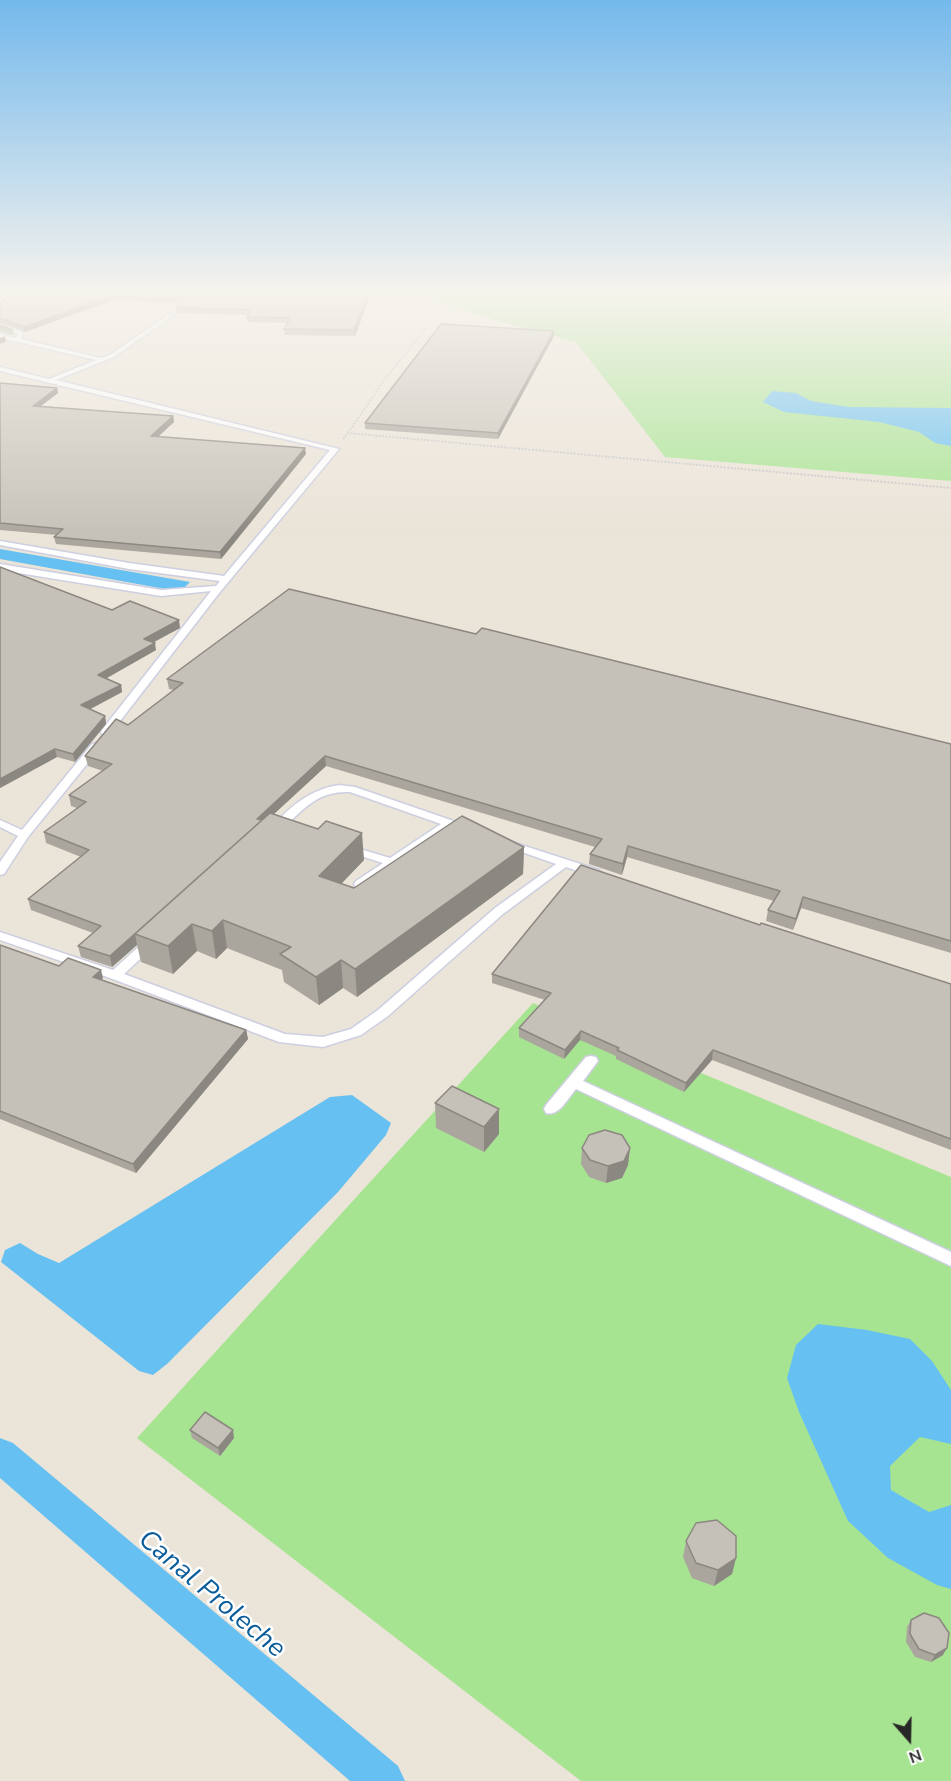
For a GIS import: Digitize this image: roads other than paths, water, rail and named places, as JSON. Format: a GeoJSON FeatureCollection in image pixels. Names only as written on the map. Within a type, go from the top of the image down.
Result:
{"type":"FeatureCollection","features":[{"type":"Feature","properties":{"kind":"lane"},"geometry":{"type":"LineString","coordinates":[[0,871],[24,836],[156,672],[218,588],[301,494],[335,449],[17,373]]}},
{"type":"Feature","properties":{"kind":"lane"},"geometry":{"type":"LineString","coordinates":[[49,381],[69,373]]}},
{"type":"Feature","properties":{"kind":"lane"},"geometry":{"type":"LineString","coordinates":[[0,543],[129,566],[227,579]]}},
{"type":"Feature","properties":{"kind":"lane"},"geometry":{"type":"LineString","coordinates":[[0,567],[160,593],[218,588]]}},
{"type":"Feature","properties":{"kind":"lane"},"geometry":{"type":"LineString","coordinates":[[301,834],[275,830],[320,790],[335,787],[351,789],[481,834]]}},
{"type":"Feature","properties":{"kind":"lane"},"geometry":{"type":"LineString","coordinates":[[0,823],[24,836]]}},
{"type":"Feature","properties":{"kind":"lane"},"geometry":{"type":"LineString","coordinates":[[360,884],[450,823]]}},
{"type":"Feature","properties":{"kind":"lane"},"geometry":{"type":"LineString","coordinates":[[501,841],[609,878]]}},
{"type":"Feature","properties":{"kind":"lane"},"geometry":{"type":"LineString","coordinates":[[339,846],[391,862]]}},
{"type":"Feature","properties":{"kind":"lane"},"geometry":{"type":"LineString","coordinates":[[0,936],[115,975],[284,1039],[323,1042],[356,1032],[383,1013],[499,911],[564,863]]}},
{"type":"Feature","properties":{"kind":"lane"},"geometry":{"type":"LineString","coordinates":[[115,975],[159,935]]}},
{"type":"Feature","properties":{"kind":"lane"},"geometry":{"type":"LineString","coordinates":[[551,1109],[591,1061]]}},
{"type":"Feature","properties":{"kind":"lane"},"geometry":{"type":"LineString","coordinates":[[573,1082],[951,1259]]}},
{"type":"Feature","properties":{"kind":"water"},"geometry":{"type":"Polygon","coordinates":[[[772,391],[796,393],[811,401],[848,407],[951,408],[951,446],[935,443],[919,432],[879,422],[784,412],[763,402],[772,391]]]}},
{"type":"Feature","properties":{"kind":"water"},"geometry":{"type":"Polygon","coordinates":[[[0,549],[190,582],[184,588],[165,589],[0,559],[0,549]]]}},
{"type":"Feature","properties":{"kind":"water"},"geometry":{"type":"Polygon","coordinates":[[[352,1095],[391,1123],[386,1135],[338,1192],[167,1364],[153,1375],[139,1371],[1,1262],[5,1250],[20,1243],[59,1263],[330,1097],[352,1095]]]}},
{"type":"Feature","properties":{"kind":"water"},"geometry":{"type":"Polygon","coordinates":[[[818,1324],[867,1330],[910,1339],[932,1361],[951,1390],[951,1444],[920,1437],[890,1466],[891,1490],[929,1512],[951,1505],[951,1589],[937,1585],[888,1558],[848,1521],[799,1412],[787,1378],[796,1345],[818,1324]]]}},
{"type":"Feature","properties":{"kind":"waterway","name":"Canal Proleche"},"geometry":{"type":"LineString","coordinates":[[0,1455],[383,1781]]}}]}
